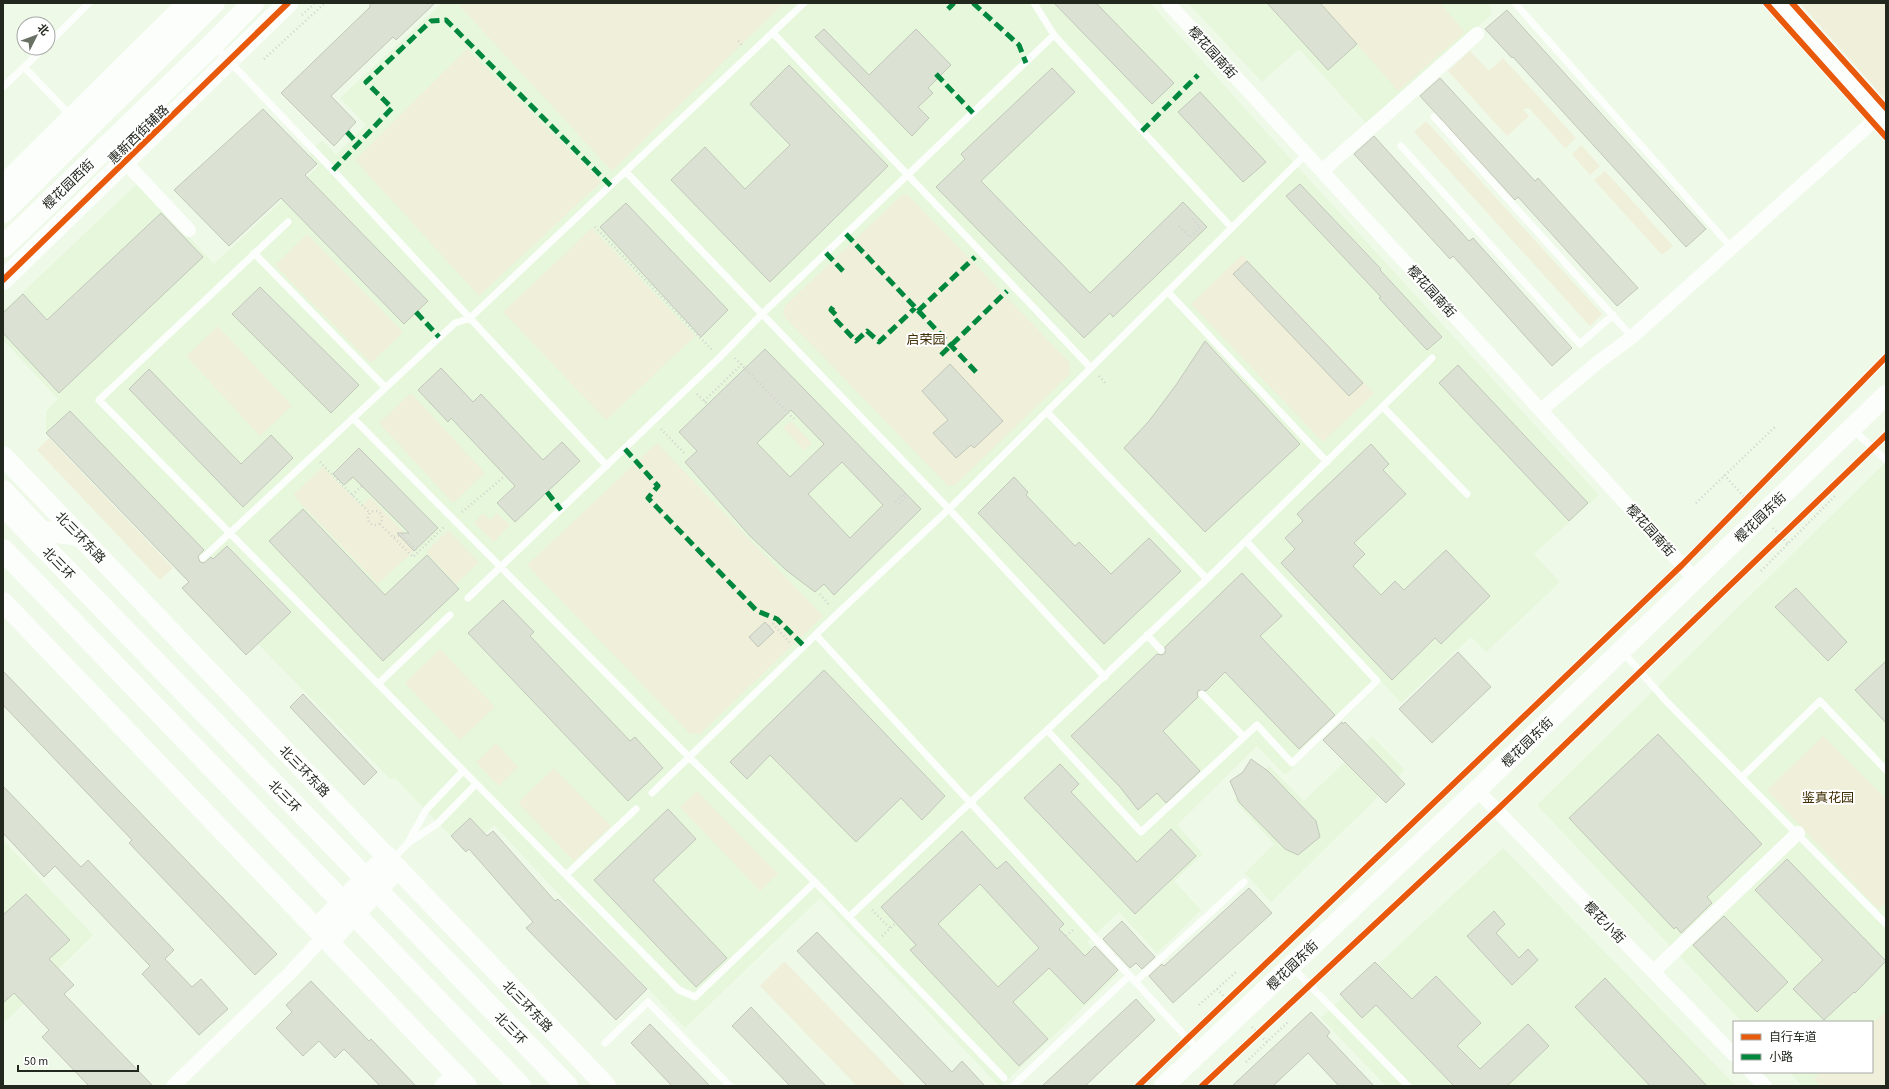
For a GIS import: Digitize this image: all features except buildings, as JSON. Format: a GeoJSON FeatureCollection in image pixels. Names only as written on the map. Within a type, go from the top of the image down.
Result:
{"type":"FeatureCollection","features":[{"type":"Feature","properties":{"kind":"main road","name":"樱花园西街"},"geometry":{"type":"LineString","coordinates":[[3,212],[214,3]]}},
{"type":"Feature","properties":{"kind":"main road","name":"樱花园西街"},"geometry":{"type":"LineString","coordinates":[[3,247],[254,3]]}},
{"type":"Feature","properties":{"kind":"main road"},"geometry":{"type":"LineString","coordinates":[[72,117],[92,124]]}},
{"type":"Feature","properties":{"kind":"main road","name":"北三环"},"geometry":{"type":"LineString","coordinates":[[3,505],[567,1086]]}},
{"type":"Feature","properties":{"kind":"main road"},"geometry":{"type":"LineString","coordinates":[[3,550],[520,1086]]}},
{"type":"Feature","properties":{"kind":"street"},"geometry":{"type":"LineString","coordinates":[[3,185],[187,3]]}},
{"type":"Feature","properties":{"kind":"street","name":"樱花园南街"},"geometry":{"type":"LineString","coordinates":[[1168,3],[1696,580]]}},
{"type":"Feature","properties":{"kind":"street"},"geometry":{"type":"LineString","coordinates":[[1541,410],[1597,363],[1632,337],[1732,247],[1882,121],[1776,3]]}},
{"type":"Feature","properties":{"kind":"street","name":"惠新西街辅路"},"geometry":{"type":"LineString","coordinates":[[3,280],[229,61],[294,10]]}},
{"type":"Feature","properties":{"kind":"street"},"geometry":{"type":"LineString","coordinates":[[1322,171],[1477,34]]}},
{"type":"Feature","properties":{"kind":"street"},"geometry":{"type":"LineString","coordinates":[[109,145],[189,230]]}},
{"type":"Feature","properties":{"kind":"street","name":"樱花园东街"},"geometry":{"type":"LineString","coordinates":[[1164,1086],[1477,790],[1886,395]]}},
{"type":"Feature","properties":{"kind":"street","name":"北三环东路"},"geometry":{"type":"LineString","coordinates":[[3,456],[606,1086]]}},
{"type":"Feature","properties":{"kind":"street"},"geometry":{"type":"LineString","coordinates":[[3,490],[42,531],[80,536]]}},
{"type":"Feature","properties":{"kind":"street"},"geometry":{"type":"LineString","coordinates":[[4,606],[323,936],[454,1082]]}},
{"type":"Feature","properties":{"kind":"street","name":"樱花小街"},"geometry":{"type":"LineString","coordinates":[[1477,790],[1733,1054]]}},
{"type":"Feature","properties":{"kind":"street"},"geometry":{"type":"LineString","coordinates":[[1653,972],[1798,833]]}},
{"type":"Feature","properties":{"kind":"street"},"geometry":{"type":"LineString","coordinates":[[173,1086],[291,972],[392,861]]}},
{"type":"Feature","properties":{"kind":"street"},"geometry":{"type":"LineString","coordinates":[[1752,1073],[1765,1086]]}},
{"type":"Feature","properties":{"kind":"lane"},"geometry":{"type":"LineString","coordinates":[[56,36],[89,3]]}},
{"type":"Feature","properties":{"kind":"lane"},"geometry":{"type":"LineString","coordinates":[[203,558],[229,532],[455,323],[470,318],[804,3]]}},
{"type":"Feature","properties":{"kind":"lane"},"geometry":{"type":"LineString","coordinates":[[1034,3],[1054,35],[1232,228]]}},
{"type":"Feature","properties":{"kind":"lane"},"geometry":{"type":"LineString","coordinates":[[1515,3],[1732,247]]}},
{"type":"Feature","properties":{"kind":"lane"},"geometry":{"type":"LineString","coordinates":[[773,33],[1092,368]]}},
{"type":"Feature","properties":{"kind":"lane"},"geometry":{"type":"LineString","coordinates":[[468,598],[654,421],[761,315],[1054,35]]}},
{"type":"Feature","properties":{"kind":"lane"},"geometry":{"type":"LineString","coordinates":[[213,44],[607,466]]}},
{"type":"Feature","properties":{"kind":"lane"},"geometry":{"type":"LineString","coordinates":[[3,87],[36,56]]}},
{"type":"Feature","properties":{"kind":"lane"},"geometry":{"type":"LineString","coordinates":[[24,67],[72,117]]}},
{"type":"Feature","properties":{"kind":"lane"},"geometry":{"type":"LineString","coordinates":[[1434,117],[1632,337]]}},
{"type":"Feature","properties":{"kind":"lane"},"geometry":{"type":"LineString","coordinates":[[1401,146],[1580,344],[1613,315]]}},
{"type":"Feature","properties":{"kind":"lane"},"geometry":{"type":"LineString","coordinates":[[652,793],[798,651],[949,509],[1306,154]]}},
{"type":"Feature","properties":{"kind":"lane"},"geometry":{"type":"LineString","coordinates":[[626,172],[761,315],[949,509],[1105,677]]}},
{"type":"Feature","properties":{"kind":"lane"},"geometry":{"type":"LineString","coordinates":[[288,222],[99,400],[679,990],[695,997],[815,882]]}},
{"type":"Feature","properties":{"kind":"lane"},"geometry":{"type":"LineString","coordinates":[[254,253],[385,388]]}},
{"type":"Feature","properties":{"kind":"lane"},"geometry":{"type":"LineString","coordinates":[[1168,292],[1328,462]]}},
{"type":"Feature","properties":{"kind":"lane"},"geometry":{"type":"LineString","coordinates":[[849,917],[1105,677],[1328,462],[1432,358]]}},
{"type":"Feature","properties":{"kind":"lane"},"geometry":{"type":"LineString","coordinates":[[1382,407],[1467,494]]}},
{"type":"Feature","properties":{"kind":"lane"},"geometry":{"type":"LineString","coordinates":[[1047,412],[1207,579]]}},
{"type":"Feature","properties":{"kind":"lane"},"geometry":{"type":"LineString","coordinates":[[353,418],[451,521],[501,566],[688,757],[815,882],[1004,1078]]}},
{"type":"Feature","properties":{"kind":"lane"},"geometry":{"type":"LineString","coordinates":[[1851,428],[1886,460]]}},
{"type":"Feature","properties":{"kind":"lane"},"geometry":{"type":"LineString","coordinates":[[1048,731],[1141,832],[1257,726],[1292,763],[1377,681],[1246,541]]}},
{"type":"Feature","properties":{"kind":"lane"},"geometry":{"type":"LineString","coordinates":[[378,684],[450,615]]}},
{"type":"Feature","properties":{"kind":"lane"},"geometry":{"type":"LineString","coordinates":[[816,635],[1200,1052]]}},
{"type":"Feature","properties":{"kind":"lane"},"geometry":{"type":"LineString","coordinates":[[1147,635],[1161,650]]}},
{"type":"Feature","properties":{"kind":"lane"},"geometry":{"type":"LineString","coordinates":[[1621,650],[1641,670],[1667,702],[1798,833],[1886,924]]}},
{"type":"Feature","properties":{"kind":"lane"},"geometry":{"type":"LineString","coordinates":[[1202,694],[1244,737]]}},
{"type":"Feature","properties":{"kind":"lane"},"geometry":{"type":"LineString","coordinates":[[1742,777],[1820,701],[1886,770]]}},
{"type":"Feature","properties":{"kind":"lane"},"geometry":{"type":"LineString","coordinates":[[392,861],[408,843],[426,810],[463,771]]}},
{"type":"Feature","properties":{"kind":"lane"},"geometry":{"type":"LineString","coordinates":[[408,843],[438,822],[476,784]]}},
{"type":"Feature","properties":{"kind":"lane"},"geometry":{"type":"LineString","coordinates":[[566,875],[636,809]]}},
{"type":"Feature","properties":{"kind":"lane"},"geometry":{"type":"LineString","coordinates":[[1135,982],[1244,882]]}},
{"type":"Feature","properties":{"kind":"lane"},"geometry":{"type":"LineString","coordinates":[[1291,966],[1408,1086]]}},
{"type":"Feature","properties":{"kind":"lane"},"geometry":{"type":"LineString","coordinates":[[1013,1086],[1129,976]]}},
{"type":"Feature","properties":{"kind":"lane"},"geometry":{"type":"LineString","coordinates":[[605,1043],[648,1002],[730,1086]]}},
{"type":"Feature","properties":{"kind":"path"},"geometry":{"type":"LineString","coordinates":[[294,10],[315,3]]}},
{"type":"Feature","properties":{"kind":"path"},"geometry":{"type":"LineString","coordinates":[[264,59],[325,3],[300,26],[296,22]]}},
{"type":"Feature","properties":{"kind":"path"},"geometry":{"type":"LineString","coordinates":[[1179,226],[1190,237],[1200,227],[1191,218]]}},
{"type":"Feature","properties":{"kind":"path"},"geometry":{"type":"LineString","coordinates":[[595,227],[719,358]]}},
{"type":"Feature","properties":{"kind":"path"},"geometry":{"type":"LineString","coordinates":[[731,353],[794,419]]}},
{"type":"Feature","properties":{"kind":"path"},"geometry":{"type":"LineString","coordinates":[[704,401],[742,364]]}},
{"type":"Feature","properties":{"kind":"path"},"geometry":{"type":"LineString","coordinates":[[693,390],[707,404]]}},
{"type":"Feature","properties":{"kind":"path"},"geometry":{"type":"LineString","coordinates":[[654,421],[684,453]]}},
{"type":"Feature","properties":{"kind":"path"},"geometry":{"type":"LineString","coordinates":[[1696,502],[1775,427]]}},
{"type":"Feature","properties":{"kind":"path"},"geometry":{"type":"LineString","coordinates":[[312,455],[370,513]]}},
{"type":"Feature","properties":{"kind":"path"},"geometry":{"type":"LineString","coordinates":[[380,524],[413,557],[451,521],[505,476]]}},
{"type":"Feature","properties":{"kind":"path"},"geometry":{"type":"LineString","coordinates":[[352,495],[362,486]]}},
{"type":"Feature","properties":{"kind":"path"},"geometry":{"type":"LineString","coordinates":[[1743,503],[1754,492]]}},
{"type":"Feature","properties":{"kind":"path"},"geometry":{"type":"LineString","coordinates":[[895,502],[903,494],[906,497],[898,505]]}},
{"type":"Feature","properties":{"kind":"path"},"geometry":{"type":"LineString","coordinates":[[1760,570],[1835,496]]}},
{"type":"Feature","properties":{"kind":"path"},"geometry":{"type":"LineString","coordinates":[[370,513],[374,511],[380,513],[382,520],[380,524]]}},
{"type":"Feature","properties":{"kind":"path"},"geometry":{"type":"LineString","coordinates":[[370,513],[368,520],[371,524],[380,524]]}},
{"type":"Feature","properties":{"kind":"path"},"geometry":{"type":"LineString","coordinates":[[1777,540],[1788,529]]}},
{"type":"Feature","properties":{"kind":"path"},"geometry":{"type":"LineString","coordinates":[[393,537],[402,535],[418,552]]}},
{"type":"Feature","properties":{"kind":"path"},"geometry":{"type":"LineString","coordinates":[[769,626],[773,624],[798,651]]}},
{"type":"Feature","properties":{"kind":"path"},"geometry":{"type":"LineString","coordinates":[[865,903],[890,928],[896,923]]}},
{"type":"Feature","properties":{"kind":"path"},"geometry":{"type":"LineString","coordinates":[[1066,936],[1073,930]]}},
{"type":"Feature","properties":{"kind":"path"},"geometry":{"type":"LineString","coordinates":[[1199,1005],[1236,972]]}},
{"type":"Feature","properties":{"kind":"path"},"geometry":{"type":"LineString","coordinates":[[1221,1007],[1232,997]]}},
{"type":"Feature","properties":{"kind":"path"},"geometry":{"type":"LineString","coordinates":[[1246,1062],[1288,1022]]}},
{"type":"Feature","properties":{"kind":"path"},"geometry":{"type":"LineString","coordinates":[[1253,1038],[1264,1028]]}},
{"type":"Feature","properties":{"kind":"shaded area"},"geometry":{"type":"Polygon","coordinates":[[[442,3],[1150,3],[1295,164],[1599,495],[1534,554],[1560,582],[1486,652],[1471,637],[1401,703],[1382,682],[1285,775],[1257,746],[1177,825],[1203,854],[1174,881],[1201,910],[1157,953],[1119,912],[1087,942],[1117,975],[1001,1086],[999,1086],[820,898],[685,1028],[494,825],[466,852],[395,778],[390,779],[258,644],[291,612],[227,546],[189,582],[46,433],[46,411],[58,399],[3,340],[3,311],[138,183],[214,264],[319,166],[309,155],[322,140],[336,155],[366,125],[340,98],[442,3]]]}},
{"type":"Feature","properties":{"kind":"shaded area"},"geometry":{"type":"Polygon","coordinates":[[[1188,3],[1489,3],[1492,14],[1367,124],[1299,49],[1262,82],[1188,3]]]}},
{"type":"Feature","properties":{"kind":"shaded area"},"geometry":{"type":"Polygon","coordinates":[[[1886,462],[1886,1086],[1803,1086],[1790,1073],[1873,1073],[1873,1021],[1741,1021],[1537,805],[1886,462]]]}},
{"type":"Feature","properties":{"kind":"shaded area"},"geometry":{"type":"Polygon","coordinates":[[[1372,736],[1405,770],[1271,902],[1245,873],[1274,844],[1234,800],[1269,766],[1304,801],[1372,736]]]}},
{"type":"Feature","properties":{"kind":"shaded area"},"geometry":{"type":"Polygon","coordinates":[[[3,840],[93,935],[3,1024],[3,840]]]}},
{"type":"Feature","properties":{"kind":"shaded area"},"geometry":{"type":"Polygon","coordinates":[[[1503,848],[1736,1086],[1386,1086],[1321,1018],[1503,848]]]}},
{"type":"Feature","properties":{"kind":"green space"},"geometry":{"type":"Polygon","coordinates":[[[457,3],[784,3],[612,171],[457,3]]]}},
{"type":"Feature","properties":{"kind":"green space"},"geometry":{"type":"Polygon","coordinates":[[[1321,3],[1440,3],[1465,32],[1398,91],[1321,3]]]}},
{"type":"Feature","properties":{"kind":"green space"},"geometry":{"type":"Polygon","coordinates":[[[1800,3],[1886,3],[1886,100],[1800,3]]]}},
{"type":"Feature","properties":{"kind":"green space"},"geometry":{"type":"Polygon","coordinates":[[[467,49],[601,182],[479,296],[355,160],[467,49]]]}},
{"type":"Feature","properties":{"kind":"green space"},"geometry":{"type":"Polygon","coordinates":[[[1470,51],[1489,71],[1503,58],[1576,138],[1565,148],[1529,108],[1523,109],[1529,116],[1507,136],[1448,71],[1470,51]]]}},
{"type":"Feature","properties":{"kind":"green space"},"geometry":{"type":"Polygon","coordinates":[[[1426,121],[1602,314],[1590,326],[1414,132],[1426,121]]]}},
{"type":"Feature","properties":{"kind":"green space"},"geometry":{"type":"Polygon","coordinates":[[[1581,145],[1600,166],[1590,175],[1572,154],[1581,145]]]}},
{"type":"Feature","properties":{"kind":"green space"},"geometry":{"type":"Polygon","coordinates":[[[1605,171],[1673,246],[1662,255],[1594,180],[1605,171]]]}},
{"type":"Feature","properties":{"kind":"green space","name":"启荣园"},"geometry":{"type":"Polygon","coordinates":[[[902,195],[908,195],[1069,362],[1070,374],[955,485],[948,486],[783,315],[785,306],[902,195]]]}},
{"type":"Feature","properties":{"kind":"green space"},"geometry":{"type":"Polygon","coordinates":[[[592,228],[695,336],[606,420],[503,312],[592,228]]]}},
{"type":"Feature","properties":{"kind":"green space"},"geometry":{"type":"Polygon","coordinates":[[[307,234],[403,332],[371,363],[275,265],[307,234]]]}},
{"type":"Feature","properties":{"kind":"green space"},"geometry":{"type":"Polygon","coordinates":[[[1242,255],[1374,393],[1323,442],[1191,304],[1242,255]]]}},
{"type":"Feature","properties":{"kind":"green space"},"geometry":{"type":"Polygon","coordinates":[[[218,326],[292,406],[260,436],[186,356],[218,326]]]}},
{"type":"Feature","properties":{"kind":"green space"},"geometry":{"type":"Polygon","coordinates":[[[411,393],[485,473],[453,503],[379,423],[411,393]]]}},
{"type":"Feature","properties":{"kind":"green space"},"geometry":{"type":"Polygon","coordinates":[[[791,421],[812,443],[804,450],[783,428],[791,421]]]}},
{"type":"Feature","properties":{"kind":"green space"},"geometry":{"type":"Polygon","coordinates":[[[49,438],[173,568],[160,580],[37,450],[49,438]]]}},
{"type":"Feature","properties":{"kind":"green space"},"geometry":{"type":"Polygon","coordinates":[[[657,443],[823,616],[700,734],[689,733],[527,565],[657,443]]]}},
{"type":"Feature","properties":{"kind":"green space"},"geometry":{"type":"Polygon","coordinates":[[[323,467],[361,506],[370,497],[418,547],[378,584],[293,495],[323,467]]]}},
{"type":"Feature","properties":{"kind":"green space"},"geometry":{"type":"Polygon","coordinates":[[[483,513],[490,520],[497,513],[510,525],[494,542],[474,523],[483,513]]]}},
{"type":"Feature","properties":{"kind":"green space"},"geometry":{"type":"Polygon","coordinates":[[[448,530],[479,562],[456,584],[426,552],[448,530]]]}},
{"type":"Feature","properties":{"kind":"green space"},"geometry":{"type":"Polygon","coordinates":[[[440,649],[495,707],[460,740],[405,683],[440,649]]]}},
{"type":"Feature","properties":{"kind":"green space","name":"鉴真花园"},"geometry":{"type":"Polygon","coordinates":[[[1823,736],[1886,799],[1886,902],[1878,909],[1767,790],[1823,736]]]}},
{"type":"Feature","properties":{"kind":"green space"},"geometry":{"type":"Polygon","coordinates":[[[496,743],[518,767],[499,786],[476,762],[496,743]]]}},
{"type":"Feature","properties":{"kind":"green space"},"geometry":{"type":"Polygon","coordinates":[[[554,768],[611,826],[574,861],[518,803],[554,768]]]}},
{"type":"Feature","properties":{"kind":"green space"},"geometry":{"type":"Polygon","coordinates":[[[697,791],[778,874],[760,891],[680,807],[697,791]]]}},
{"type":"Feature","properties":{"kind":"green space"},"geometry":{"type":"Polygon","coordinates":[[[784,962],[906,1086],[857,1086],[760,986],[784,962]]]}},
{"type":"Feature","properties":{"kind":"green space"},"geometry":{"type":"Polygon","coordinates":[[[1886,1011],[1886,1086],[1821,1086],[1814,1079],[1820,1073],[1873,1073],[1873,1023],[1886,1011]]]}},
{"type":"Feature","properties":{"kind":"marked path"},"geometry":{"type":"LineString","coordinates":[[948,9],[954,3]]}},
{"type":"Feature","properties":{"kind":"marked path"},"geometry":{"type":"LineString","coordinates":[[973,3],[1019,45],[1026,63]]}},
{"type":"Feature","properties":{"kind":"marked path"},"geometry":{"type":"LineString","coordinates":[[333,170],[392,108],[366,82],[431,21],[446,20],[611,186]]}},
{"type":"Feature","properties":{"kind":"marked path"},"geometry":{"type":"LineString","coordinates":[[936,74],[973,113]]}},
{"type":"Feature","properties":{"kind":"marked path"},"geometry":{"type":"LineString","coordinates":[[1142,131],[1198,75]]}},
{"type":"Feature","properties":{"kind":"marked path"},"geometry":{"type":"LineString","coordinates":[[347,132],[358,144]]}},
{"type":"Feature","properties":{"kind":"marked path"},"geometry":{"type":"LineString","coordinates":[[846,234],[976,372]]}},
{"type":"Feature","properties":{"kind":"marked path"},"geometry":{"type":"LineString","coordinates":[[826,253],[843,271]]}},
{"type":"Feature","properties":{"kind":"marked path"},"geometry":{"type":"LineString","coordinates":[[918,311],[975,257]]}},
{"type":"Feature","properties":{"kind":"marked path"},"geometry":{"type":"LineString","coordinates":[[941,355],[1007,291]]}},
{"type":"Feature","properties":{"kind":"marked path"},"geometry":{"type":"LineString","coordinates":[[833,307],[831,310],[836,315],[835,319],[856,341],[867,331],[879,342],[915,308]]}},
{"type":"Feature","properties":{"kind":"marked path"},"geometry":{"type":"LineString","coordinates":[[416,312],[439,337]]}},
{"type":"Feature","properties":{"kind":"marked path"},"geometry":{"type":"LineString","coordinates":[[625,449],[658,486],[648,498],[757,611],[777,619],[804,646]]}},
{"type":"Feature","properties":{"kind":"marked path"},"geometry":{"type":"LineString","coordinates":[[547,492],[561,510]]}},
{"type":"Feature","properties":{"kind":"cycle path"},"geometry":{"type":"LineString","coordinates":[[3,280],[288,3]]}},
{"type":"Feature","properties":{"kind":"cycle path"},"geometry":{"type":"LineString","coordinates":[[1766,3],[1886,137]]}},
{"type":"Feature","properties":{"kind":"cycle path"},"geometry":{"type":"LineString","coordinates":[[1792,3],[1886,108]]}},
{"type":"Feature","properties":{"kind":"cycle path"},"geometry":{"type":"LineString","coordinates":[[1138,1086],[1682,565],[1886,357]]}},
{"type":"Feature","properties":{"kind":"cycle path"},"geometry":{"type":"LineString","coordinates":[[1202,1086],[1497,810],[1886,435]]}}]}
